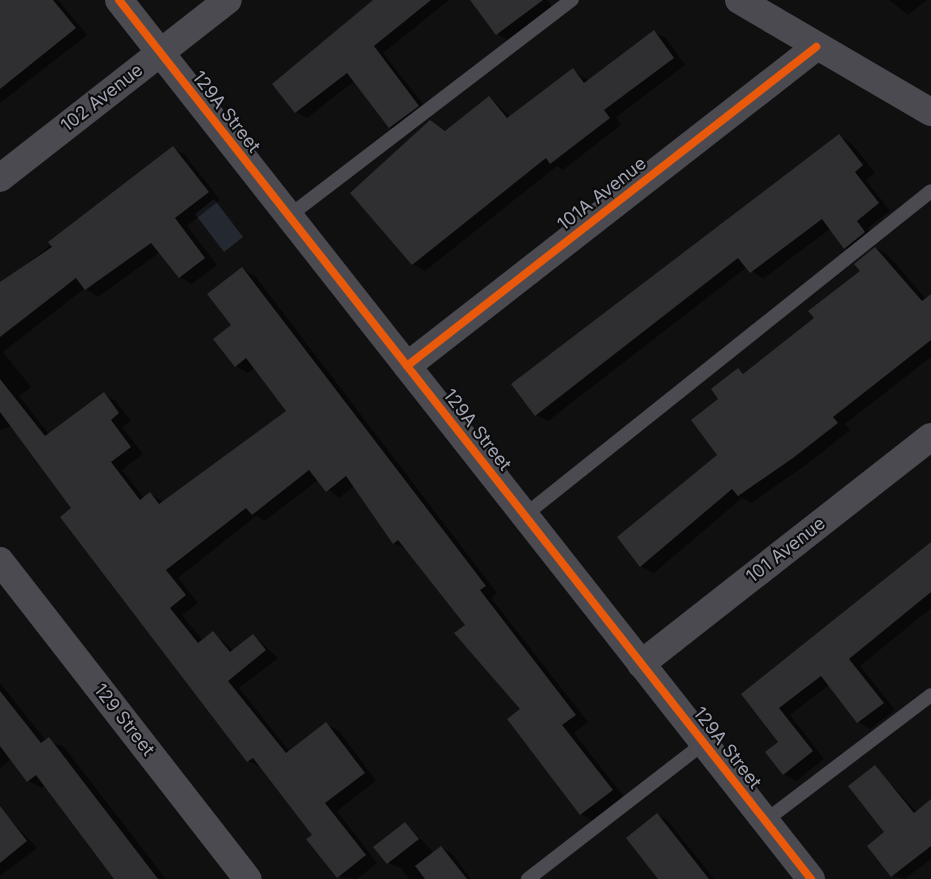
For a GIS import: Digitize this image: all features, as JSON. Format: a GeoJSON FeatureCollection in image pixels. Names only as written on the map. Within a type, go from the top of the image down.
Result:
{"type":"FeatureCollection","features":[{"type":"Feature","properties":{"kind":"street","name":"129A Street"},"geometry":{"type":"LineString","coordinates":[[119,0],[811,879]]}},
{"type":"Feature","properties":{"kind":"street","name":"102 Avenue"},"geometry":{"type":"LineString","coordinates":[[0,178],[228,0]]}},
{"type":"Feature","properties":{"kind":"street"},"geometry":{"type":"LineString","coordinates":[[739,0],[816,48],[931,112]]}},
{"type":"Feature","properties":{"kind":"street","name":"101A Avenue"},"geometry":{"type":"LineString","coordinates":[[407,366],[816,48]]}},
{"type":"Feature","properties":{"kind":"street","name":"101 Avenue"},"geometry":{"type":"LineString","coordinates":[[641,664],[931,437]]}},
{"type":"Feature","properties":{"kind":"street","name":"129 Street"},"geometry":{"type":"LineString","coordinates":[[0,561],[248,879]]}},
{"type":"Feature","properties":{"kind":"lane"},"geometry":{"type":"LineString","coordinates":[[289,216],[572,0]]}},
{"type":"Feature","properties":{"kind":"lane"},"geometry":{"type":"LineString","coordinates":[[525,515],[931,192]]}},
{"type":"Feature","properties":{"kind":"lane"},"geometry":{"type":"LineString","coordinates":[[765,821],[931,695]]}},
{"type":"Feature","properties":{"kind":"lane"},"geometry":{"type":"LineString","coordinates":[[528,879],[704,743]]}},
{"type":"Feature","properties":{"kind":"shaded area"},"geometry":{"type":"Polygon","coordinates":[[[214,199],[243,237],[224,252],[195,214],[214,199]]]}},
{"type":"Feature","properties":{"kind":"building"},"geometry":{"type":"Polygon","coordinates":[[[0,0],[53,0],[76,28],[0,89],[0,0]]]}},
{"type":"Feature","properties":{"kind":"building"},"geometry":{"type":"Polygon","coordinates":[[[373,0],[431,0],[374,46],[419,106],[389,128],[347,73],[295,113],[272,84],[373,0]]]}},
{"type":"Feature","properties":{"kind":"building"},"geometry":{"type":"Polygon","coordinates":[[[470,0],[543,0],[496,35],[470,0]]]}},
{"type":"Feature","properties":{"kind":"building"},"geometry":{"type":"Polygon","coordinates":[[[654,30],[674,58],[604,110],[610,118],[550,164],[546,158],[412,265],[350,193],[430,120],[445,131],[489,96],[507,118],[573,68],[584,83],[654,30]]]}},
{"type":"Feature","properties":{"kind":"building"},"geometry":{"type":"Polygon","coordinates":[[[839,134],[863,165],[855,172],[879,203],[857,221],[865,232],[844,249],[822,219],[750,273],[738,258],[535,416],[511,384],[839,134]]]}},
{"type":"Feature","properties":{"kind":"building"},"geometry":{"type":"Polygon","coordinates":[[[173,146],[209,192],[175,218],[205,258],[179,278],[151,243],[85,290],[76,278],[0,337],[0,282],[52,247],[48,242],[173,146]]]}},
{"type":"Feature","properties":{"kind":"building"},"geometry":{"type":"Polygon","coordinates":[[[875,247],[922,301],[931,294],[931,340],[833,417],[838,423],[793,458],[738,496],[732,489],[640,567],[617,537],[717,455],[691,420],[718,399],[711,389],[738,368],[743,374],[814,318],[808,311],[860,271],[854,264],[875,247]]]}},
{"type":"Feature","properties":{"kind":"building"},"geometry":{"type":"Polygon","coordinates":[[[242,267],[486,586],[480,590],[576,715],[562,725],[613,790],[580,815],[507,719],[520,709],[454,633],[465,625],[398,540],[393,544],[346,476],[326,492],[309,470],[252,515],[246,508],[166,570],[186,595],[170,608],[198,643],[213,631],[230,652],[253,634],[266,650],[228,681],[286,753],[326,722],[365,773],[325,803],[366,855],[337,878],[306,839],[312,835],[253,758],[247,762],[60,517],[71,508],[0,412],[0,379],[45,436],[104,392],[119,413],[111,420],[131,447],[111,462],[140,500],[150,492],[159,504],[286,411],[246,358],[235,367],[213,339],[231,325],[207,294],[242,267]]]}},
{"type":"Feature","properties":{"kind":"building"},"geometry":{"type":"Polygon","coordinates":[[[931,542],[931,592],[849,659],[884,703],[857,723],[821,676],[779,708],[813,751],[783,775],[765,752],[778,742],[741,694],[931,542]]]}},
{"type":"Feature","properties":{"kind":"building"},"geometry":{"type":"Polygon","coordinates":[[[0,691],[41,743],[49,737],[158,879],[114,879],[36,775],[27,782],[0,746],[0,691]]]}},
{"type":"Feature","properties":{"kind":"building"},"geometry":{"type":"Polygon","coordinates":[[[875,765],[914,813],[931,799],[931,846],[891,877],[867,846],[884,832],[848,786],[875,765]]]}},
{"type":"Feature","properties":{"kind":"building"},"geometry":{"type":"Polygon","coordinates":[[[0,806],[27,841],[0,863],[0,806]]]}},
{"type":"Feature","properties":{"kind":"building"},"geometry":{"type":"Polygon","coordinates":[[[657,813],[709,879],[658,879],[626,838],[657,813]]]}},
{"type":"Feature","properties":{"kind":"building"},"geometry":{"type":"Polygon","coordinates":[[[405,822],[419,839],[387,864],[373,847],[405,822]]]}},
{"type":"Feature","properties":{"kind":"building"},"geometry":{"type":"Polygon","coordinates":[[[441,846],[467,879],[425,879],[415,866],[441,846]]]}},
{"type":"Feature","properties":{"kind":"cycle path"},"geometry":{"type":"LineString","coordinates":[[119,0],[811,879]]}},
{"type":"Feature","properties":{"kind":"cycle path"},"geometry":{"type":"LineString","coordinates":[[407,366],[816,47]]}}]}
